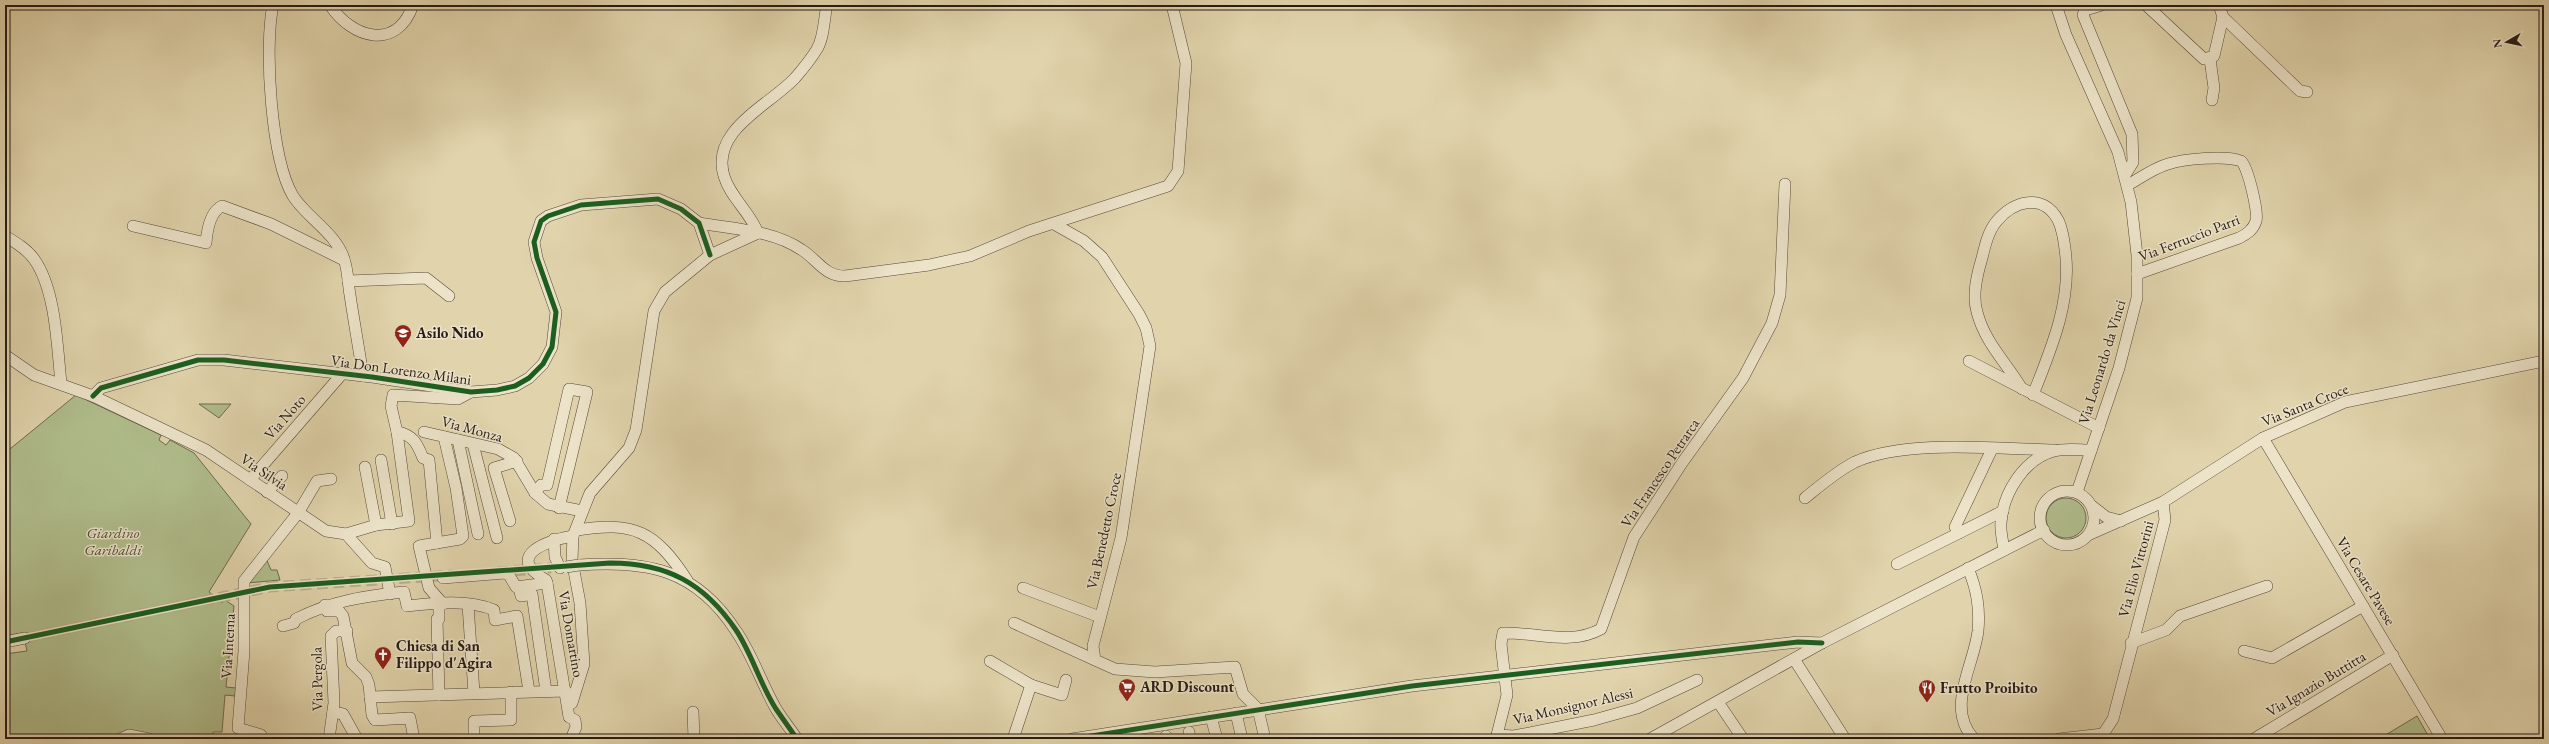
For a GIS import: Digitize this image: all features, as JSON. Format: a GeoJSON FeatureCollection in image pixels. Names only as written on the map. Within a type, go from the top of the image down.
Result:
{"type":"FeatureCollection","features":[{"type":"Feature","properties":{"kind":"street"},"geometry":{"type":"LineString","coordinates":[[273,5],[270,18],[270,69],[276,134],[282,172],[294,197],[337,246],[344,260],[363,376]]}},
{"type":"Feature","properties":{"kind":"street"},"geometry":{"type":"LineString","coordinates":[[330,5],[338,17],[353,30],[371,35],[396,31],[402,26],[413,5]]}},
{"type":"Feature","properties":{"kind":"street"},"geometry":{"type":"LineString","coordinates":[[758,233],[753,220],[730,189],[724,175],[724,148],[732,134],[794,79],[818,48],[827,5]]}},
{"type":"Feature","properties":{"kind":"street"},"geometry":{"type":"LineString","coordinates":[[710,255],[699,223],[758,233],[786,242],[802,250],[824,270],[834,276],[845,276],[930,265],[970,256],[1054,224],[1168,186],[1175,179],[1178,171],[1186,63],[1172,5]]}},
{"type":"Feature","properties":{"kind":"street","name":"Via Leonardo da Vinci"},"geometry":{"type":"LineString","coordinates":[[2056,5],[2066,35],[2118,152],[2126,180],[2137,255],[2137,298],[2119,368],[2077,492]]}},
{"type":"Feature","properties":{"kind":"street"},"geometry":{"type":"LineString","coordinates":[[2102,5],[2085,10],[2083,15],[2132,134],[2133,162],[2126,180]]}},
{"type":"Feature","properties":{"kind":"street"},"geometry":{"type":"LineString","coordinates":[[2146,5],[2204,59],[2210,59],[2214,56],[2223,17]]}},
{"type":"Feature","properties":{"kind":"street"},"geometry":{"type":"LineString","coordinates":[[2219,5],[2223,17],[2300,91],[2307,92]]}},
{"type":"Feature","properties":{"kind":"street"},"geometry":{"type":"LineString","coordinates":[[2210,59],[2214,88],[2212,100]]}},
{"type":"Feature","properties":{"kind":"street","name":"Via Ferruccio Parri"},"geometry":{"type":"LineString","coordinates":[[2126,180],[2168,164],[2208,159],[2238,160],[2245,166],[2257,209],[2257,221],[2250,232],[2239,238],[2137,274]]}},
{"type":"Feature","properties":{"kind":"street","name":"Via Francesco Petrarca"},"geometry":{"type":"LineString","coordinates":[[1496,737],[1507,695],[1504,677],[1503,633],[1525,633],[1565,639],[1589,636],[1601,629],[1634,537],[1682,463],[1743,378],[1772,323],[1780,295],[1784,184]]}},
{"type":"Feature","properties":{"kind":"street","name":"Via Don Lorenzo Milani"},"geometry":{"type":"LineString","coordinates":[[93,396],[101,388],[198,360],[224,360],[363,376],[471,392],[497,390],[515,386],[530,378],[543,364],[552,347],[556,312],[537,258],[534,242],[541,221],[553,214],[581,205],[658,199],[681,209],[699,223]]}},
{"type":"Feature","properties":{"kind":"street"},"geometry":{"type":"LineString","coordinates":[[2022,389],[2012,371],[1987,341],[1976,310],[1975,294],[1982,256],[1988,236],[1996,222],[2009,208],[2024,202],[2037,202],[2048,207],[2058,220],[2066,257],[2067,273],[2065,298],[2056,335],[2033,395]]}},
{"type":"Feature","properties":{"kind":"street"},"geometry":{"type":"LineString","coordinates":[[133,226],[206,243],[207,228],[217,209],[222,206],[271,224],[344,260]]}},
{"type":"Feature","properties":{"kind":"street","name":"Via Benedetto Croce"},"geometry":{"type":"LineString","coordinates":[[1054,224],[1084,241],[1102,258],[1146,328],[1150,346],[1121,538],[1093,646],[1095,660]]}},
{"type":"Feature","properties":{"kind":"street"},"geometry":{"type":"LineString","coordinates":[[568,705],[572,702],[584,664],[580,603],[572,560],[575,533],[590,493],[629,448],[636,430],[654,311],[665,292],[710,255],[758,233]]}},
{"type":"Feature","properties":{"kind":"street"},"geometry":{"type":"LineString","coordinates":[[5,236],[33,257],[43,274],[50,299],[61,383]]}},
{"type":"Feature","properties":{"kind":"street"},"geometry":{"type":"LineString","coordinates":[[348,281],[426,278],[449,296]]}},
{"type":"Feature","properties":{"kind":"street"},"geometry":{"type":"LineString","coordinates":[[5,355],[34,375],[61,383],[93,396]]}},
{"type":"Feature","properties":{"kind":"street"},"geometry":{"type":"LineString","coordinates":[[1969,361],[2099,428]]}},
{"type":"Feature","properties":{"kind":"street","name":"Via Santa Croce"},"geometry":{"type":"LineString","coordinates":[[2088,535],[2163,502],[2263,438],[2345,402],[2544,361]]}},
{"type":"Feature","properties":{"kind":"street","name":"Via Noto"},"geometry":{"type":"LineString","coordinates":[[250,480],[342,374]]}},
{"type":"Feature","properties":{"kind":"street"},"geometry":{"type":"LineString","coordinates":[[535,493],[540,485],[547,485],[569,390],[587,392],[559,508]]}},
{"type":"Feature","properties":{"kind":"street"},"geometry":{"type":"LineString","coordinates":[[390,594],[385,567],[372,563],[346,534],[376,525],[410,521],[397,432],[391,406],[393,395],[458,399],[471,392]]}},
{"type":"Feature","properties":{"kind":"street","name":"Via Silvia"},"geometry":{"type":"LineString","coordinates":[[93,396],[206,450],[326,531],[346,534]]}},
{"type":"Feature","properties":{"kind":"street"},"geometry":{"type":"LineString","coordinates":[[397,432],[407,434],[417,442],[423,458],[429,460],[437,543]]}},
{"type":"Feature","properties":{"kind":"street","name":"Via Monza"},"geometry":{"type":"LineString","coordinates":[[424,432],[498,449],[517,461],[535,493],[548,504],[559,508],[582,511]]}},
{"type":"Feature","properties":{"kind":"street"},"geometry":{"type":"LineString","coordinates":[[438,694],[437,619],[439,619],[441,604],[429,588],[419,546],[460,539],[463,536],[456,488],[444,437]]}},
{"type":"Feature","properties":{"kind":"street","name":"Via Cesare Pavese"},"geometry":{"type":"LineString","coordinates":[[2263,438],[2442,739]]}},
{"type":"Feature","properties":{"kind":"street"},"geometry":{"type":"LineString","coordinates":[[458,440],[478,534]]}},
{"type":"Feature","properties":{"kind":"street"},"geometry":{"type":"LineString","coordinates":[[473,444],[497,538]]}},
{"type":"Feature","properties":{"kind":"street"},"geometry":{"type":"LineString","coordinates":[[1805,498],[1840,471],[1855,462],[1877,455],[1928,447],[2091,450]]}},
{"type":"Feature","properties":{"kind":"street"},"geometry":{"type":"LineString","coordinates":[[1959,533],[1956,527],[1992,449]]}},
{"type":"Feature","properties":{"kind":"street"},"geometry":{"type":"LineString","coordinates":[[2004,550],[2000,524],[2004,502],[2025,470],[2033,461],[2055,450]]}},
{"type":"Feature","properties":{"kind":"street"},"geometry":{"type":"LineString","coordinates":[[381,460],[392,524]]}},
{"type":"Feature","properties":{"kind":"street"},"geometry":{"type":"LineString","coordinates":[[510,521],[494,468],[517,461]]}},
{"type":"Feature","properties":{"kind":"street"},"geometry":{"type":"LineString","coordinates":[[364,467],[376,525]]}},
{"type":"Feature","properties":{"kind":"street"},"geometry":{"type":"LineString","coordinates":[[267,492],[282,476]]}},
{"type":"Feature","properties":{"kind":"street"},"geometry":{"type":"LineString","coordinates":[[298,513],[317,481],[331,479]]}},
{"type":"Feature","properties":{"kind":"street"},"geometry":{"type":"LineString","coordinates":[[2092,506],[2094,521],[2088,535],[2075,544],[2066,545],[2049,538],[2044,530],[2041,512],[2050,497],[2058,492],[2077,492],[2088,500],[2092,506],[2106,516],[2120,521]]}},
{"type":"Feature","properties":{"kind":"street","name":"Via Elio Vittorini"},"geometry":{"type":"LineString","coordinates":[[2103,736],[2113,719],[2131,643],[2165,520],[2163,502]]}},
{"type":"Feature","properties":{"kind":"street"},"geometry":{"type":"LineString","coordinates":[[1897,564],[2002,511]]}},
{"type":"Feature","properties":{"kind":"street","name":"Via Interna"},"geometry":{"type":"LineString","coordinates":[[261,737],[238,728],[244,651],[244,581],[298,513]]}},
{"type":"Feature","properties":{"kind":"street"},"geometry":{"type":"LineString","coordinates":[[443,578],[505,573],[509,574],[512,584],[519,587],[546,583],[546,580],[531,569],[529,562],[531,552],[537,546],[575,533],[625,527],[648,534],[665,550],[687,580]]}},
{"type":"Feature","properties":{"kind":"street"},"geometry":{"type":"LineString","coordinates":[[1650,739],[1822,643],[2044,530]]}},
{"type":"Feature","properties":{"kind":"street"},"geometry":{"type":"LineString","coordinates":[[554,539],[559,568],[579,565],[627,563],[662,569],[687,580],[710,598],[736,630],[776,708],[797,739]]}},
{"type":"Feature","properties":{"kind":"street"},"geometry":{"type":"LineString","coordinates":[[662,569],[666,561],[665,550]]}},
{"type":"Feature","properties":{"kind":"street"},"geometry":{"type":"LineString","coordinates":[[1968,568],[1979,602],[1978,632],[1960,707],[1968,733],[1974,739]]}},
{"type":"Feature","properties":{"kind":"street","name":"Via Domartino"},"geometry":{"type":"LineString","coordinates":[[546,583],[561,674],[566,691],[569,717],[575,720],[576,727],[571,739]]}},
{"type":"Feature","properties":{"kind":"street","name":"Via Elio Vittorini"},"geometry":{"type":"LineString","coordinates":[[2131,643],[2166,630],[2180,616],[2267,586]]}},
{"type":"Feature","properties":{"kind":"street"},"geometry":{"type":"LineString","coordinates":[[519,587],[521,596],[532,594],[546,691]]}},
{"type":"Feature","properties":{"kind":"street"},"geometry":{"type":"LineString","coordinates":[[1023,588],[1100,617]]}},
{"type":"Feature","properties":{"kind":"street"},"geometry":{"type":"LineString","coordinates":[[283,626],[294,623],[296,619],[324,605],[344,600],[404,592],[407,606],[441,604],[482,605],[494,610],[495,620],[517,616],[529,691]]}},
{"type":"Feature","properties":{"kind":"street"},"geometry":{"type":"LineString","coordinates":[[324,605],[328,612],[339,611],[347,631],[352,663],[366,677],[372,715],[375,720],[410,718],[414,739]]}},
{"type":"Feature","properties":{"kind":"street"},"geometry":{"type":"LineString","coordinates":[[468,605],[474,693]]}},
{"type":"Feature","properties":{"kind":"street"},"geometry":{"type":"LineString","coordinates":[[2244,651],[2272,658],[2363,606]]}},
{"type":"Feature","properties":{"kind":"street"},"geometry":{"type":"LineString","coordinates":[[1014,623],[1115,669],[1155,672],[1235,667],[1243,694],[1258,709],[1265,739]]}},
{"type":"Feature","properties":{"kind":"street","name":"Via Pergola"},"geometry":{"type":"LineString","coordinates":[[329,739],[333,712],[331,636],[336,631],[347,631]]}},
{"type":"Feature","properties":{"kind":"street"},"geometry":{"type":"LineString","coordinates":[[5,642],[25,638]]}},
{"type":"Feature","properties":{"kind":"street"},"geometry":{"type":"LineString","coordinates":[[1072,739],[1412,686],[1504,677],[1798,642],[1822,643]]}},
{"type":"Feature","properties":{"kind":"street","name":"Via Ignazio Buttitta"},"geometry":{"type":"LineString","coordinates":[[2254,739],[2392,655]]}},
{"type":"Feature","properties":{"kind":"street"},"geometry":{"type":"LineString","coordinates":[[1794,659],[1845,739]]}},
{"type":"Feature","properties":{"kind":"street"},"geometry":{"type":"LineString","coordinates":[[990,661],[1031,685],[1062,695],[1066,680]]}},
{"type":"Feature","properties":{"kind":"street","name":"Via Monsignor Alessi"},"geometry":{"type":"LineString","coordinates":[[1496,737],[1514,736],[1622,713],[1667,696],[1697,680]]}},
{"type":"Feature","properties":{"kind":"street"},"geometry":{"type":"LineString","coordinates":[[1013,739],[1031,685]]}},
{"type":"Feature","properties":{"kind":"street"},"geometry":{"type":"LineString","coordinates":[[370,698],[438,694],[566,691]]}},
{"type":"Feature","properties":{"kind":"street"},"geometry":{"type":"LineString","coordinates":[[474,739],[474,721],[511,720],[511,692]]}},
{"type":"Feature","properties":{"kind":"street"},"geometry":{"type":"LineString","coordinates":[[1718,702],[1743,739]]}},
{"type":"Feature","properties":{"kind":"street"},"geometry":{"type":"LineString","coordinates":[[333,712],[343,714],[357,739]]}},
{"type":"Feature","properties":{"kind":"street"},"geometry":{"type":"LineString","coordinates":[[693,712],[694,739]]}},
{"type":"Feature","properties":{"kind":"street"},"geometry":{"type":"LineString","coordinates":[[1236,713],[1242,739]]}},
{"type":"Feature","properties":{"kind":"street"},"geometry":{"type":"LineString","coordinates":[[1211,717],[1217,739]]}},
{"type":"Feature","properties":{"kind":"street"},"geometry":{"type":"LineString","coordinates":[[120,739],[129,735],[149,739]]}},
{"type":"Feature","properties":{"kind":"street"},"geometry":{"type":"LineString","coordinates":[[2059,739],[2103,736]]}},
{"type":"Feature","properties":{"kind":"green space","name":"Giardino Garibaldi"},"geometry":{"type":"Polygon","coordinates":[[[76,395],[161,435],[159,440],[166,445],[170,440],[194,453],[251,524],[209,592],[222,603],[225,600],[234,606],[226,687],[236,688],[235,696],[225,695],[222,732],[213,732],[213,739],[162,739],[134,733],[116,739],[5,739],[5,654],[27,651],[23,633],[5,636],[5,453],[76,395]]]}},
{"type":"Feature","properties":{"kind":"green space"},"geometry":{"type":"Polygon","coordinates":[[[199,404],[231,404],[219,418],[199,404]]]}},
{"type":"Feature","properties":{"kind":"green space"},"geometry":{"type":"Polygon","coordinates":[[[2062,498],[2070,498],[2077,501],[2083,507],[2086,518],[2083,529],[2077,535],[2070,538],[2062,538],[2055,535],[2049,529],[2046,522],[2046,514],[2049,507],[2055,501],[2062,498]]]}},
{"type":"Feature","properties":{"kind":"green space"},"geometry":{"type":"Polygon","coordinates":[[[266,558],[271,570],[277,570],[280,580],[247,583],[266,558]]]}},
{"type":"Feature","properties":{"kind":"green space"},"geometry":{"type":"Polygon","coordinates":[[[2417,716],[2430,739],[2379,739],[2417,716]]]}},
{"type":"Feature","properties":{"kind":"tunnel"},"geometry":{"type":"LineString","coordinates":[[498,572],[551,568]]}},
{"type":"Feature","properties":{"kind":"tunnel"},"geometry":{"type":"LineString","coordinates":[[25,638],[270,587],[453,575]]}},
{"type":"Feature","properties":{"kind":"cycle path"},"geometry":{"type":"LineString","coordinates":[[93,396],[101,388],[198,360],[224,360],[372,377],[471,392],[497,390],[515,386],[529,378],[543,364],[552,347],[556,312],[537,258],[534,242],[541,221],[548,216],[581,205],[658,199],[681,209],[699,223],[710,255]]}},
{"type":"Feature","properties":{"kind":"cycle path"},"geometry":{"type":"LineString","coordinates":[[5,642],[270,587],[610,563],[630,564],[649,567],[682,579],[697,588],[711,600],[724,614],[742,639],[770,699],[797,739]]}},
{"type":"Feature","properties":{"kind":"cycle path"},"geometry":{"type":"LineString","coordinates":[[1072,739],[1412,686],[1798,642],[1822,643]]}},
{"type":"Feature","properties":{"kind":"place","name":"Asilo Nido"},"geometry":{"type":"Point","coordinates":[403,348]}},
{"type":"Feature","properties":{"kind":"place","name":"Chiesa di San Filippo d'Agira"},"geometry":{"type":"Point","coordinates":[383,670]}},
{"type":"Feature","properties":{"kind":"place","name":"ARD Discount"},"geometry":{"type":"Point","coordinates":[1127,702]}},
{"type":"Feature","properties":{"kind":"place","name":"Frutto Proibito"},"geometry":{"type":"Point","coordinates":[1927,703]}}]}
